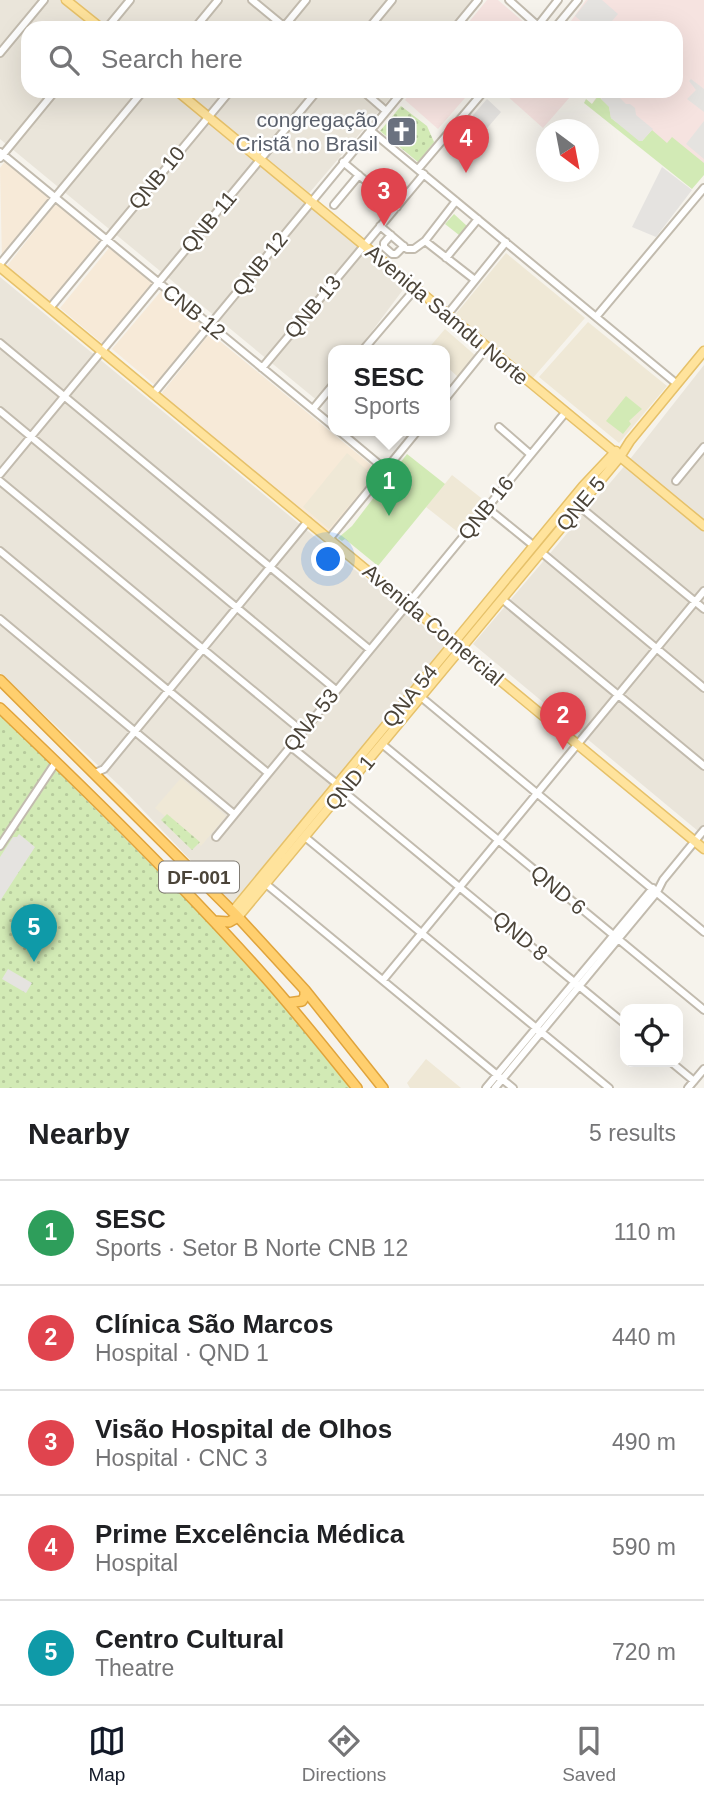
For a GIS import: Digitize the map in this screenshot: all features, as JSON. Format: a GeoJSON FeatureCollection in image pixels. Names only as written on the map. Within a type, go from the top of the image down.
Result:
{"type":"FeatureCollection","features":[{"type":"Feature","properties":{"kind":"highway","name":"DF-001"},"geometry":{"type":"LineString","coordinates":[[0,680],[100,771],[103,780],[236,914],[304,990],[383,1088]]}},
{"type":"Feature","properties":{"kind":"highway","name":"DF-001"},"geometry":{"type":"LineString","coordinates":[[0,708],[212,920],[288,1003],[357,1088]]}},
{"type":"Feature","properties":{"kind":"highway"},"geometry":{"type":"LineString","coordinates":[[39,745],[40,735],[46,731],[54,731]]}},
{"type":"Feature","properties":{"kind":"highway"},"geometry":{"type":"LineString","coordinates":[[139,846],[146,847],[151,844],[154,831]]}},
{"type":"Feature","properties":{"kind":"highway"},"geometry":{"type":"LineString","coordinates":[[153,860],[157,848],[168,847]]}},
{"type":"Feature","properties":{"kind":"highway"},"geometry":{"type":"LineString","coordinates":[[212,920],[229,922],[236,914]]}},
{"type":"Feature","properties":{"kind":"highway"},"geometry":{"type":"LineString","coordinates":[[288,1003],[303,1000],[304,990]]}},
{"type":"Feature","properties":{"kind":"main road"},"geometry":{"type":"LineString","coordinates":[[66,0],[92,21]]}},
{"type":"Feature","properties":{"kind":"main road","name":"Avenida Samdu Norte"},"geometry":{"type":"LineString","coordinates":[[185,98],[704,526]]}},
{"type":"Feature","properties":{"kind":"main road","name":"Avenida Comercial"},"geometry":{"type":"LineString","coordinates":[[0,265],[704,849]]}},
{"type":"Feature","properties":{"kind":"main road"},"geometry":{"type":"LineString","coordinates":[[497,600],[583,486],[630,441],[704,351]]}},
{"type":"Feature","properties":{"kind":"main road","name":"QNE 5"},"geometry":{"type":"LineString","coordinates":[[538,549],[591,492],[617,455]]}},
{"type":"Feature","properties":{"kind":"main road"},"geometry":{"type":"LineString","coordinates":[[593,474],[593,482],[600,481]]}},
{"type":"Feature","properties":{"kind":"main road"},"geometry":{"type":"LineString","coordinates":[[583,486],[588,487],[591,492]]}},
{"type":"Feature","properties":{"kind":"main road","name":"QNA 54"},"geometry":{"type":"LineString","coordinates":[[356,769],[430,670],[497,600]]}},
{"type":"Feature","properties":{"kind":"main road","name":"QND 1"},"geometry":{"type":"LineString","coordinates":[[363,760],[382,744],[497,600]]}},
{"type":"Feature","properties":{"kind":"main road"},"geometry":{"type":"LineString","coordinates":[[430,670],[438,677]]}},
{"type":"Feature","properties":{"kind":"main road","name":"QND 1"},"geometry":{"type":"LineString","coordinates":[[236,914],[251,895],[266,884],[305,837],[356,769]]}},
{"type":"Feature","properties":{"kind":"main road"},"geometry":{"type":"LineString","coordinates":[[251,895],[340,787]]}},
{"type":"Feature","properties":{"kind":"street"},"geometry":{"type":"LineString","coordinates":[[27,21],[44,0]]}},
{"type":"Feature","properties":{"kind":"street"},"geometry":{"type":"LineString","coordinates":[[113,21],[130,0]]}},
{"type":"Feature","properties":{"kind":"street"},"geometry":{"type":"LineString","coordinates":[[201,21],[218,0]]}},
{"type":"Feature","properties":{"kind":"street"},"geometry":{"type":"LineString","coordinates":[[252,0],[277,21]]}},
{"type":"Feature","properties":{"kind":"street"},"geometry":{"type":"LineString","coordinates":[[289,21],[306,0]]}},
{"type":"Feature","properties":{"kind":"street"},"geometry":{"type":"LineString","coordinates":[[375,21],[393,0]]}},
{"type":"Feature","properties":{"kind":"street"},"geometry":{"type":"LineString","coordinates":[[461,21],[478,0]]}},
{"type":"Feature","properties":{"kind":"street"},"geometry":{"type":"LineString","coordinates":[[509,0],[531,21]]}},
{"type":"Feature","properties":{"kind":"street"},"geometry":{"type":"LineString","coordinates":[[542,21],[558,0]]}},
{"type":"Feature","properties":{"kind":"street"},"geometry":{"type":"LineString","coordinates":[[561,21],[578,0]]}},
{"type":"Feature","properties":{"kind":"street"},"geometry":{"type":"LineString","coordinates":[[0,53],[21,28]]}},
{"type":"Feature","properties":{"kind":"street"},"geometry":{"type":"LineString","coordinates":[[1,155],[49,98]]}},
{"type":"Feature","properties":{"kind":"street"},"geometry":{"type":"LineString","coordinates":[[0,265],[136,98]]}},
{"type":"Feature","properties":{"kind":"street","name":"QNB 10"},"geometry":{"type":"LineString","coordinates":[[50,308],[224,98]]}},
{"type":"Feature","properties":{"kind":"street","name":"QNB 11"},"geometry":{"type":"LineString","coordinates":[[0,474],[311,98]]}},
{"type":"Feature","properties":{"kind":"street"},"geometry":{"type":"LineString","coordinates":[[371,98],[386,111]]}},
{"type":"Feature","properties":{"kind":"street","name":"QNB 12"},"geometry":{"type":"LineString","coordinates":[[153,394],[397,98]]}},
{"type":"Feature","properties":{"kind":"street","name":"QNB 13"},"geometry":{"type":"LineString","coordinates":[[262,368],[397,206],[479,98]]}},
{"type":"Feature","properties":{"kind":"street"},"geometry":{"type":"LineString","coordinates":[[370,130],[677,384]]}},
{"type":"Feature","properties":{"kind":"street","name":"CNB 12"},"geometry":{"type":"LineString","coordinates":[[1,155],[328,422]]}},
{"type":"Feature","properties":{"kind":"street"},"geometry":{"type":"LineString","coordinates":[[343,162],[397,206]]}},
{"type":"Feature","properties":{"kind":"street"},"geometry":{"type":"LineString","coordinates":[[334,205],[359,175]]}},
{"type":"Feature","properties":{"kind":"street"},"geometry":{"type":"LineString","coordinates":[[596,317],[704,188]]}},
{"type":"Feature","properties":{"kind":"street"},"geometry":{"type":"LineString","coordinates":[[380,226],[405,247],[414,249],[425,241],[456,201]]}},
{"type":"Feature","properties":{"kind":"street"},"geometry":{"type":"LineString","coordinates":[[446,257],[478,219]]}},
{"type":"Feature","properties":{"kind":"street"},"geometry":{"type":"LineString","coordinates":[[391,235],[383,245],[386,249],[396,254],[405,247]]}},
{"type":"Feature","properties":{"kind":"street"},"geometry":{"type":"LineString","coordinates":[[425,241],[475,280]]}},
{"type":"Feature","properties":{"kind":"street"},"geometry":{"type":"LineString","coordinates":[[447,315],[506,242]]}},
{"type":"Feature","properties":{"kind":"street"},"geometry":{"type":"LineString","coordinates":[[367,345],[415,289]]}},
{"type":"Feature","properties":{"kind":"street"},"geometry":{"type":"LineString","coordinates":[[0,343],[369,649]]}},
{"type":"Feature","properties":{"kind":"street"},"geometry":{"type":"LineString","coordinates":[[450,393],[487,347]]}},
{"type":"Feature","properties":{"kind":"street"},"geometry":{"type":"LineString","coordinates":[[313,409],[328,391]]}},
{"type":"Feature","properties":{"kind":"street"},"geometry":{"type":"LineString","coordinates":[[0,411],[336,690]]}},
{"type":"Feature","properties":{"kind":"street","name":"QNB 16"},"geometry":{"type":"LineString","coordinates":[[407,603],[565,412]]}},
{"type":"Feature","properties":{"kind":"street"},"geometry":{"type":"LineString","coordinates":[[499,427],[530,454]]}},
{"type":"Feature","properties":{"kind":"street"},"geometry":{"type":"LineString","coordinates":[[345,436],[386,470]]}},
{"type":"Feature","properties":{"kind":"street"},"geometry":{"type":"LineString","coordinates":[[329,539],[413,436]]}},
{"type":"Feature","properties":{"kind":"street"},"geometry":{"type":"LineString","coordinates":[[676,481],[704,447]]}},
{"type":"Feature","properties":{"kind":"street"},"geometry":{"type":"LineString","coordinates":[[0,481],[302,731]]}},
{"type":"Feature","properties":{"kind":"street"},"geometry":{"type":"LineString","coordinates":[[579,506],[704,610]]}},
{"type":"Feature","properties":{"kind":"street"},"geometry":{"type":"LineString","coordinates":[[486,507],[704,688]]}},
{"type":"Feature","properties":{"kind":"street"},"geometry":{"type":"LineString","coordinates":[[100,771],[170,691],[308,521]]}},
{"type":"Feature","properties":{"kind":"street"},"geometry":{"type":"LineString","coordinates":[[0,551],[268,773]]}},
{"type":"Feature","properties":{"kind":"street"},"geometry":{"type":"LineString","coordinates":[[383,980],[704,591]]}},
{"type":"Feature","properties":{"kind":"street"},"geometry":{"type":"LineString","coordinates":[[497,600],[704,766]]}},
{"type":"Feature","properties":{"kind":"street","name":"QNA 53"},"geometry":{"type":"LineString","coordinates":[[216,836],[407,603]]}},
{"type":"Feature","properties":{"kind":"street"},"geometry":{"type":"LineString","coordinates":[[0,619],[234,814]]}},
{"type":"Feature","properties":{"kind":"street"},"geometry":{"type":"LineString","coordinates":[[421,697],[704,932]]}},
{"type":"Feature","properties":{"kind":"street","name":"QND 6"},"geometry":{"type":"LineString","coordinates":[[382,744],[704,1010]]}},
{"type":"Feature","properties":{"kind":"street","name":"QND 8"},"geometry":{"type":"LineString","coordinates":[[290,746],[620,1020]]}},
{"type":"Feature","properties":{"kind":"street"},"geometry":{"type":"LineString","coordinates":[[0,846],[56,762]]}},
{"type":"Feature","properties":{"kind":"street"},"geometry":{"type":"LineString","coordinates":[[486,1088],[500,1077],[704,830]]}},
{"type":"Feature","properties":{"kind":"street"},"geometry":{"type":"LineString","coordinates":[[305,837],[609,1088]]}},
{"type":"Feature","properties":{"kind":"street"},"geometry":{"type":"LineString","coordinates":[[266,884],[513,1088]]}},
{"type":"Feature","properties":{"kind":"street"},"geometry":{"type":"LineString","coordinates":[[677,1067],[694,1081]]}},
{"type":"Feature","properties":{"kind":"street"},"geometry":{"type":"LineString","coordinates":[[688,1088],[704,1069]]}},
{"type":"Feature","properties":{"kind":"street"},"geometry":{"type":"LineString","coordinates":[[495,1088],[500,1077]]}},
{"type":"Feature","properties":{"kind":"shaded area"},"geometry":{"type":"Polygon","coordinates":[[[0,0],[62,0],[88,21],[21,21],[21,98],[390,98],[305,198],[408,283],[362,345],[328,345],[328,390],[319,402],[0,139],[0,0]]]}},
{"type":"Feature","properties":{"kind":"shaded area"},"geometry":{"type":"Polygon","coordinates":[[[71,0],[474,0],[456,21],[96,21],[71,0]]]}},
{"type":"Feature","properties":{"kind":"shaded area"},"geometry":{"type":"Polygon","coordinates":[[[487,0],[498,0],[522,21],[470,21],[487,0]]]}},
{"type":"Feature","properties":{"kind":"shaded area"},"geometry":{"type":"Polygon","coordinates":[[[586,0],[704,0],[704,175],[592,104],[596,98],[683,98],[683,21],[571,21],[586,0]]]}},
{"type":"Feature","properties":{"kind":"shaded area"},"geometry":{"type":"Polygon","coordinates":[[[588,0],[602,0],[618,14],[612,21],[581,21],[575,16],[588,0]]]}},
{"type":"Feature","properties":{"kind":"shaded area"},"geometry":{"type":"Polygon","coordinates":[[[691,79],[704,89],[704,112],[687,99],[696,90],[689,81],[691,79]]]}},
{"type":"Feature","properties":{"kind":"shaded area"},"geometry":{"type":"Polygon","coordinates":[[[407,98],[465,98],[438,129],[405,100],[407,98]]]}},
{"type":"Feature","properties":{"kind":"shaded area"},"geometry":{"type":"Polygon","coordinates":[[[509,98],[569,98],[551,119],[536,119],[536,122],[509,98]]]}},
{"type":"Feature","properties":{"kind":"shaded area"},"geometry":{"type":"Polygon","coordinates":[[[620,98],[635,108],[636,115],[653,129],[639,141],[611,118],[609,107],[601,99],[620,98]]]}},
{"type":"Feature","properties":{"kind":"shaded area"},"geometry":{"type":"Polygon","coordinates":[[[487,99],[501,112],[483,133],[468,121],[487,99]]]}},
{"type":"Feature","properties":{"kind":"shaded area"},"geometry":{"type":"Polygon","coordinates":[[[704,121],[704,159],[686,144],[704,121]]]}},
{"type":"Feature","properties":{"kind":"shaded area"},"geometry":{"type":"Polygon","coordinates":[[[5,161],[51,198],[2,260],[0,168],[5,161]]]}},
{"type":"Feature","properties":{"kind":"shaded area"},"geometry":{"type":"Polygon","coordinates":[[[662,167],[692,190],[656,237],[632,227],[662,167]]]}},
{"type":"Feature","properties":{"kind":"shaded area"},"geometry":{"type":"Polygon","coordinates":[[[57,202],[101,243],[52,305],[7,266],[57,202]]]}},
{"type":"Feature","properties":{"kind":"shaded area"},"geometry":{"type":"Polygon","coordinates":[[[109,248],[154,283],[103,344],[60,308],[109,248]]]}},
{"type":"Feature","properties":{"kind":"shaded area"},"geometry":{"type":"Polygon","coordinates":[[[506,253],[585,318],[532,379],[455,315],[506,253]]]}},
{"type":"Feature","properties":{"kind":"shaded area"},"geometry":{"type":"Polygon","coordinates":[[[0,277],[446,645],[232,904],[123,789],[0,673],[0,277]]]}},
{"type":"Feature","properties":{"kind":"shaded area"},"geometry":{"type":"Polygon","coordinates":[[[162,290],[204,327],[156,386],[112,349],[162,290]]]}},
{"type":"Feature","properties":{"kind":"shaded area"},"geometry":{"type":"Polygon","coordinates":[[[588,322],[667,386],[619,443],[539,377],[588,322]]]}},
{"type":"Feature","properties":{"kind":"shaded area"},"geometry":{"type":"Polygon","coordinates":[[[445,329],[476,356],[458,377],[450,370],[450,345],[431,345],[445,329]]]}},
{"type":"Feature","properties":{"kind":"shaded area"},"geometry":{"type":"Polygon","coordinates":[[[210,333],[328,430],[328,436],[336,436],[381,473],[330,535],[161,394],[210,333]]]}},
{"type":"Feature","properties":{"kind":"shaded area"},"geometry":{"type":"Polygon","coordinates":[[[704,365],[704,836],[473,644],[627,463],[704,365]]]}},
{"type":"Feature","properties":{"kind":"shaded area"},"geometry":{"type":"Polygon","coordinates":[[[347,453],[374,476],[329,529],[303,507],[347,453]]]}},
{"type":"Feature","properties":{"kind":"shaded area"},"geometry":{"type":"Polygon","coordinates":[[[452,475],[485,501],[459,533],[426,507],[452,475]]]}},
{"type":"Feature","properties":{"kind":"shaded area"},"geometry":{"type":"Polygon","coordinates":[[[181,778],[226,816],[201,846],[155,808],[181,778]]]}},
{"type":"Feature","properties":{"kind":"shaded area"},"geometry":{"type":"Polygon","coordinates":[[[19,834],[35,847],[0,901],[0,857],[13,837],[19,834]]]}},
{"type":"Feature","properties":{"kind":"shaded area"},"geometry":{"type":"Polygon","coordinates":[[[8,969],[32,983],[26,993],[2,979],[8,969]]]}},
{"type":"Feature","properties":{"kind":"shaded area"},"geometry":{"type":"Polygon","coordinates":[[[426,1059],[461,1088],[410,1088],[407,1083],[426,1059]]]}},
{"type":"Feature","properties":{"kind":"green space"},"geometry":{"type":"Polygon","coordinates":[[[596,98],[600,98],[609,106],[611,118],[642,141],[652,130],[667,143],[672,137],[704,163],[704,175],[692,189],[584,103],[586,99],[592,104],[596,98]]]}},
{"type":"Feature","properties":{"kind":"green space"},"geometry":{"type":"Polygon","coordinates":[[[401,106],[427,126],[434,142],[439,136],[418,162],[380,131],[401,106]]]}},
{"type":"Feature","properties":{"kind":"green space"},"geometry":{"type":"Polygon","coordinates":[[[454,214],[467,226],[459,235],[445,224],[454,214]]]}},
{"type":"Feature","properties":{"kind":"green space"},"geometry":{"type":"Polygon","coordinates":[[[626,396],[642,409],[629,421],[631,424],[623,434],[606,421],[626,396]]]}},
{"type":"Feature","properties":{"kind":"green space"},"geometry":{"type":"Polygon","coordinates":[[[407,454],[445,484],[378,566],[345,539],[342,541],[338,538],[352,526],[407,454]]]}},
{"type":"Feature","properties":{"kind":"green space"},"geometry":{"type":"Polygon","coordinates":[[[0,714],[207,920],[265,983],[350,1088],[0,1088],[0,714]]]}},
{"type":"Feature","properties":{"kind":"green space"},"geometry":{"type":"Polygon","coordinates":[[[167,814],[200,842],[192,850],[161,820],[167,814]]]}},
{"type":"Feature","properties":{"kind":"place","name":"congregação Cristã no Brasil"},"geometry":{"type":"Point","coordinates":[401,132]}},
{"type":"Feature","properties":{"kind":"place","name":"Prime Excelência Médica"},"geometry":{"type":"Point","coordinates":[466,173]}},
{"type":"Feature","properties":{"kind":"place","name":"Visão Hospital de Olhos"},"geometry":{"type":"Point","coordinates":[384,226]}},
{"type":"Feature","properties":{"kind":"place","name":"SESC"},"geometry":{"type":"Point","coordinates":[389,516]}},
{"type":"Feature","properties":{"kind":"place","name":"Clínica São Marcos"},"geometry":{"type":"Point","coordinates":[563,750]}},
{"type":"Feature","properties":{"kind":"place","name":"Centro Cultural"},"geometry":{"type":"Point","coordinates":[34,962]}}]}
